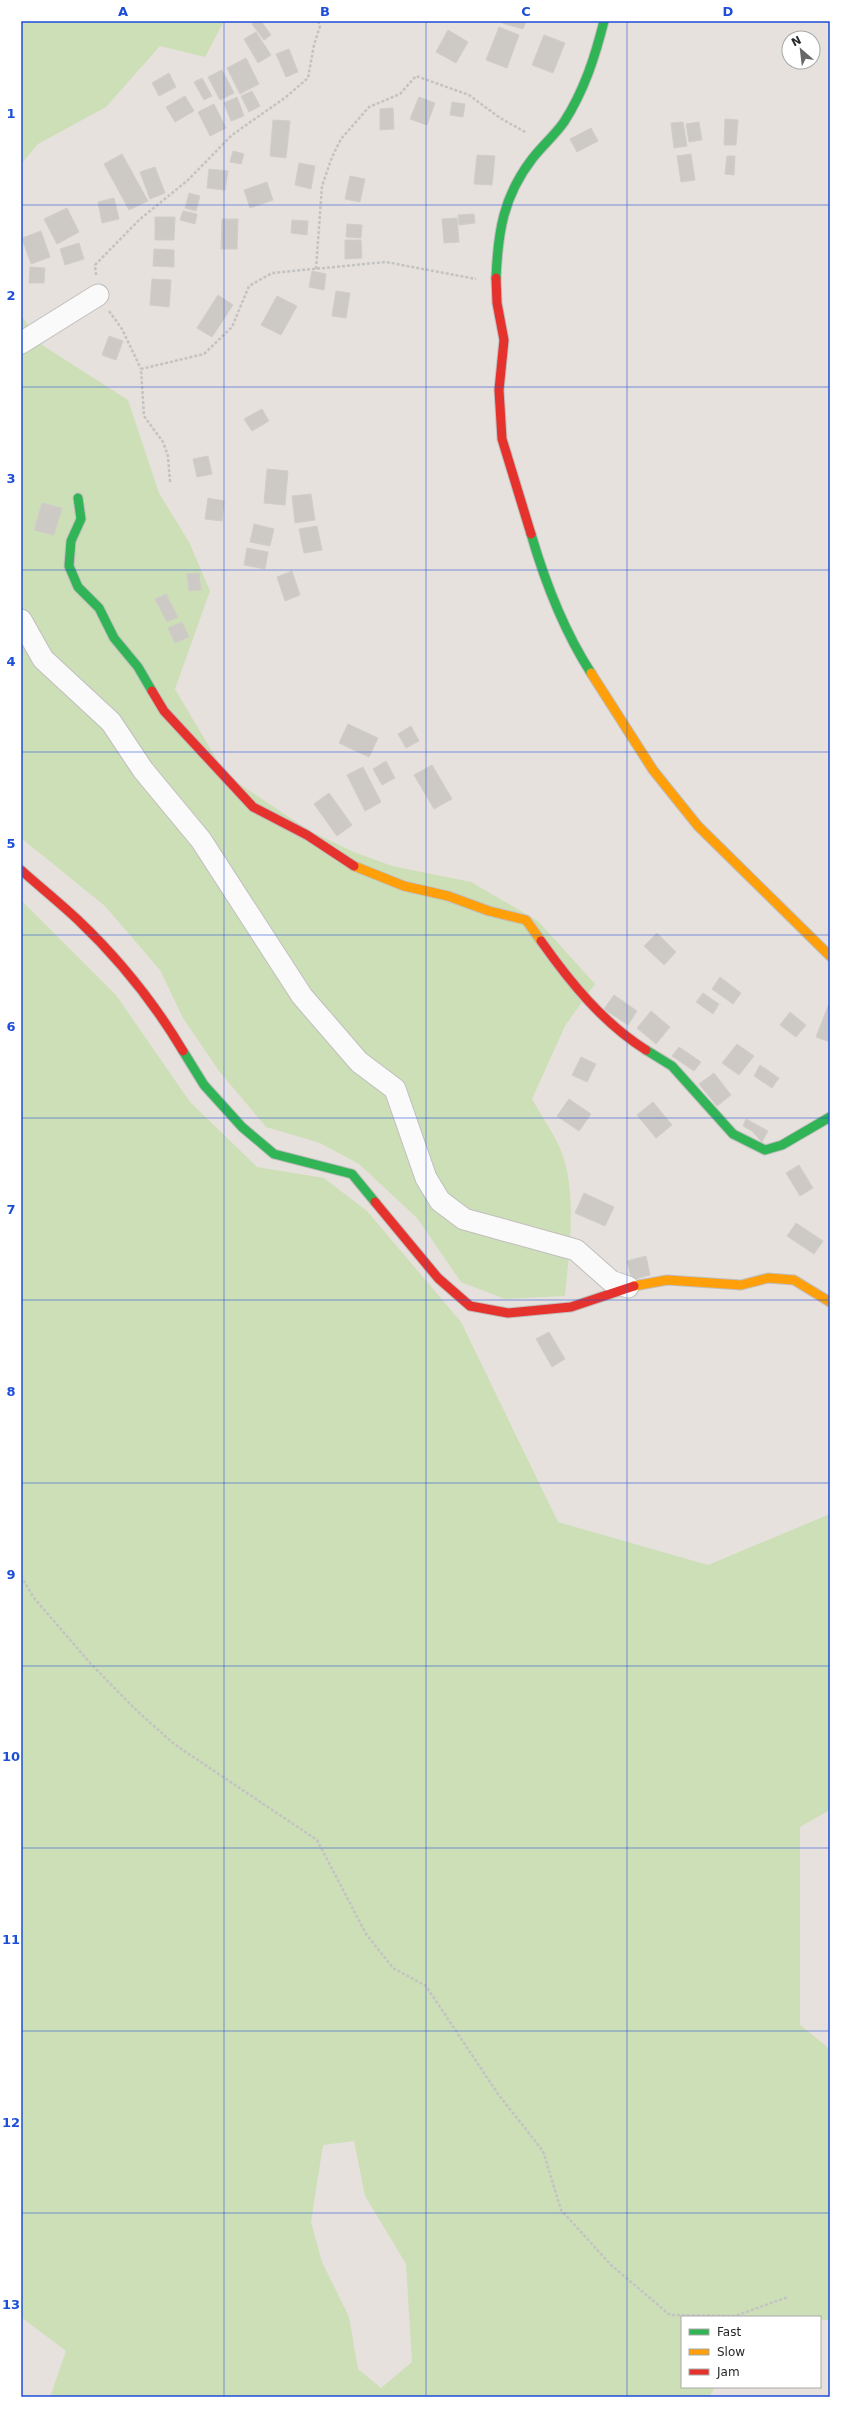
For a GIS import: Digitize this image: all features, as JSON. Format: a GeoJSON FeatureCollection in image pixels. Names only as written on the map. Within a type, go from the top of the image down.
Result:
{"type":"FeatureCollection","features":[{"type":"Feature","properties":{"kind":"street"},"geometry":{"type":"LineString","coordinates":[[604,21],[597,49],[584,86],[563,123],[545,142],[519,178],[504,212],[497,250],[496,283],[497,303],[504,340],[499,390],[502,439],[534,544],[553,597],[580,656],[653,770],[698,826],[830,956]]}},
{"type":"Feature","properties":{"kind":"street"},"geometry":{"type":"LineString","coordinates":[[21,343],[98,295]]}},
{"type":"Feature","properties":{"kind":"street"},"geometry":{"type":"LineString","coordinates":[[78,498],[81,519],[72,541],[69,566],[78,588],[99,608],[114,638],[138,667],[164,711],[220,774],[253,807],[307,835],[347,863],[404,886],[448,896],[489,911],[526,920],[560,966],[604,1018],[643,1048],[672,1066],[733,1134],[765,1150],[782,1145],[830,1117]]}},
{"type":"Feature","properties":{"kind":"street"},"geometry":{"type":"LineString","coordinates":[[21,620],[43,659],[111,722],[143,770],[201,840],[302,996],[359,1062],[395,1089],[426,1178],[440,1201],[464,1219],[576,1250],[600,1274],[611,1281],[628,1287]]}},
{"type":"Feature","properties":{"kind":"street"},"geometry":{"type":"LineString","coordinates":[[21,870],[79,921],[128,975],[169,1028],[204,1086],[242,1127],[274,1154],[352,1174],[438,1278],[470,1306],[508,1313],[571,1307],[628,1287],[667,1280],[741,1286],[768,1278],[794,1280],[830,1302]]}},
{"type":"Feature","properties":{"kind":"path"},"geometry":{"type":"LineString","coordinates":[[170,482],[168,456],[163,442],[144,416],[141,369],[122,329],[98,295],[95,265],[139,220],[188,180],[232,134],[286,97],[308,78],[314,45],[320,26],[318,21]]}},
{"type":"Feature","properties":{"kind":"path"},"geometry":{"type":"LineString","coordinates":[[316,269],[322,186],[332,157],[342,139],[369,107],[400,94],[416,76],[469,95],[500,118],[545,142]]}},
{"type":"Feature","properties":{"kind":"path"},"geometry":{"type":"LineString","coordinates":[[141,369],[204,354],[232,326],[249,286],[272,273],[386,262],[496,283]]}},
{"type":"Feature","properties":{"kind":"path"},"geometry":{"type":"LineString","coordinates":[[21,1576],[34,1598],[91,1664],[146,1720],[174,1744],[317,1840],[366,1934],[393,1968],[426,1986],[498,2094],[543,2151],[561,2210],[611,2265],[670,2315],[736,2316],[788,2297]]}},
{"type":"Feature","properties":{"kind":"green space"},"geometry":{"type":"Polygon","coordinates":[[[21,21],[224,21],[205,57],[160,46],[106,107],[38,144],[21,164],[21,21]]]}},
{"type":"Feature","properties":{"kind":"green space"},"geometry":{"type":"Polygon","coordinates":[[[21,315],[42,345],[128,400],[159,493],[189,542],[210,591],[175,689],[226,775],[310,831],[354,852],[392,866],[471,882],[538,921],[595,984],[565,1026],[532,1099],[557,1141],[563,1156],[570,1189],[571,1226],[565,1296],[505,1299],[461,1282],[417,1218],[359,1164],[320,1143],[266,1127],[219,1071],[183,1018],[160,970],[105,906],[21,838],[21,315]]]}},
{"type":"Feature","properties":{"kind":"green space"},"geometry":{"type":"Polygon","coordinates":[[[21,900],[116,995],[190,1102],[257,1167],[324,1178],[367,1211],[461,1322],[558,1522],[708,1565],[830,1514],[830,1810],[800,1827],[800,2025],[830,2049],[830,2320],[821,2320],[821,2316],[681,2316],[681,2388],[714,2388],[709,2397],[50,2397],[66,2351],[21,2317],[21,900]],[[354,2141],[323,2145],[311,2222],[322,2262],[349,2317],[358,2369],[381,2388],[412,2362],[406,2264],[365,2196],[354,2141]]]}},
{"type":"Feature","properties":{"kind":"building"},"geometry":{"type":"Polygon","coordinates":[[[256,21],[261,21],[271,35],[264,40],[252,24],[256,21]]]}},
{"type":"Feature","properties":{"kind":"building"},"geometry":{"type":"Polygon","coordinates":[[[503,21],[526,21],[523,29],[502,23],[503,21]]]}},
{"type":"Feature","properties":{"kind":"building"},"geometry":{"type":"Polygon","coordinates":[[[499,27],[519,35],[507,68],[486,60],[499,27]]]}},
{"type":"Feature","properties":{"kind":"building"},"geometry":{"type":"Polygon","coordinates":[[[448,30],[468,42],[456,63],[436,52],[448,30]]]}},
{"type":"Feature","properties":{"kind":"building"},"geometry":{"type":"Polygon","coordinates":[[[256,32],[271,55],[258,63],[244,39],[256,32]]]}},
{"type":"Feature","properties":{"kind":"building"},"geometry":{"type":"Polygon","coordinates":[[[544,35],[565,43],[553,73],[532,65],[544,35]]]}},
{"type":"Feature","properties":{"kind":"building"},"geometry":{"type":"Polygon","coordinates":[[[289,49],[298,72],[286,77],[276,54],[289,49]]]}},
{"type":"Feature","properties":{"kind":"building"},"geometry":{"type":"Polygon","coordinates":[[[246,58],[259,84],[240,94],[227,68],[246,58]]]}},
{"type":"Feature","properties":{"kind":"building"},"geometry":{"type":"Polygon","coordinates":[[[222,70],[234,93],[220,100],[208,77],[222,70]]]}},
{"type":"Feature","properties":{"kind":"building"},"geometry":{"type":"Polygon","coordinates":[[[169,73],[176,87],[159,96],[152,83],[169,73]]]}},
{"type":"Feature","properties":{"kind":"building"},"geometry":{"type":"Polygon","coordinates":[[[202,78],[212,96],[204,100],[194,82],[202,78]]]}},
{"type":"Feature","properties":{"kind":"building"},"geometry":{"type":"Polygon","coordinates":[[[252,91],[260,106],[249,112],[241,96],[252,91]]]}},
{"type":"Feature","properties":{"kind":"building"},"geometry":{"type":"Polygon","coordinates":[[[185,96],[194,111],[175,122],[166,107],[185,96]]]}},
{"type":"Feature","properties":{"kind":"building"},"geometry":{"type":"Polygon","coordinates":[[[237,97],[244,116],[231,121],[224,103],[237,97]]]}},
{"type":"Feature","properties":{"kind":"building"},"geometry":{"type":"Polygon","coordinates":[[[419,97],[435,103],[427,125],[410,119],[419,97]]]}},
{"type":"Feature","properties":{"kind":"building"},"geometry":{"type":"Polygon","coordinates":[[[452,102],[465,104],[463,117],[450,115],[452,102]]]}},
{"type":"Feature","properties":{"kind":"building"},"geometry":{"type":"Polygon","coordinates":[[[214,104],[226,128],[210,136],[198,112],[214,104]]]}},
{"type":"Feature","properties":{"kind":"building"},"geometry":{"type":"Polygon","coordinates":[[[393,108],[394,129],[380,130],[380,109],[393,108]]]}},
{"type":"Feature","properties":{"kind":"building"},"geometry":{"type":"Polygon","coordinates":[[[725,119],[738,120],[736,145],[724,145],[725,119]]]}},
{"type":"Feature","properties":{"kind":"building"},"geometry":{"type":"Polygon","coordinates":[[[273,120],[290,121],[286,158],[270,156],[273,120]]]}},
{"type":"Feature","properties":{"kind":"building"},"geometry":{"type":"Polygon","coordinates":[[[683,122],[687,146],[674,148],[671,123],[683,122]]]}},
{"type":"Feature","properties":{"kind":"building"},"geometry":{"type":"Polygon","coordinates":[[[699,122],[702,140],[689,142],[686,124],[699,122]]]}},
{"type":"Feature","properties":{"kind":"building"},"geometry":{"type":"Polygon","coordinates":[[[591,128],[598,141],[577,152],[570,139],[591,128]]]}},
{"type":"Feature","properties":{"kind":"building"},"geometry":{"type":"Polygon","coordinates":[[[233,151],[244,154],[241,164],[230,162],[233,151]]]}},
{"type":"Feature","properties":{"kind":"building"},"geometry":{"type":"Polygon","coordinates":[[[122,154],[148,201],[129,210],[104,164],[122,154]]]}},
{"type":"Feature","properties":{"kind":"building"},"geometry":{"type":"Polygon","coordinates":[[[691,154],[695,180],[681,182],[677,156],[691,154]]]}},
{"type":"Feature","properties":{"kind":"building"},"geometry":{"type":"Polygon","coordinates":[[[477,155],[495,156],[492,185],[474,184],[477,155]]]}},
{"type":"Feature","properties":{"kind":"building"},"geometry":{"type":"Polygon","coordinates":[[[727,156],[735,156],[734,175],[725,174],[727,156]]]}},
{"type":"Feature","properties":{"kind":"building"},"geometry":{"type":"Polygon","coordinates":[[[299,163],[315,166],[311,189],[295,185],[299,163]]]}},
{"type":"Feature","properties":{"kind":"building"},"geometry":{"type":"Polygon","coordinates":[[[155,167],[165,193],[150,199],[140,172],[155,167]]]}},
{"type":"Feature","properties":{"kind":"building"},"geometry":{"type":"Polygon","coordinates":[[[209,169],[228,171],[225,190],[207,188],[209,169]]]}},
{"type":"Feature","properties":{"kind":"building"},"geometry":{"type":"Polygon","coordinates":[[[350,176],[365,179],[360,202],[345,199],[350,176]]]}},
{"type":"Feature","properties":{"kind":"building"},"geometry":{"type":"Polygon","coordinates":[[[267,182],[273,200],[250,208],[244,190],[267,182]]]}},
{"type":"Feature","properties":{"kind":"building"},"geometry":{"type":"Polygon","coordinates":[[[189,193],[200,196],[196,211],[185,208],[189,193]]]}},
{"type":"Feature","properties":{"kind":"building"},"geometry":{"type":"Polygon","coordinates":[[[114,198],[119,219],[102,223],[98,202],[114,198]]]}},
{"type":"Feature","properties":{"kind":"building"},"geometry":{"type":"Polygon","coordinates":[[[67,208],[79,232],[57,244],[44,219],[67,208]]]}},
{"type":"Feature","properties":{"kind":"building"},"geometry":{"type":"Polygon","coordinates":[[[183,211],[197,214],[195,224],[180,220],[183,211]]]}},
{"type":"Feature","properties":{"kind":"building"},"geometry":{"type":"Polygon","coordinates":[[[474,214],[475,223],[459,225],[458,215],[474,214]]]}},
{"type":"Feature","properties":{"kind":"building"},"geometry":{"type":"Polygon","coordinates":[[[155,217],[175,217],[174,240],[155,240],[155,217]]]}},
{"type":"Feature","properties":{"kind":"building"},"geometry":{"type":"Polygon","coordinates":[[[457,218],[459,242],[444,243],[442,219],[457,218]]]}},
{"type":"Feature","properties":{"kind":"building"},"geometry":{"type":"Polygon","coordinates":[[[222,219],[238,219],[237,249],[221,249],[222,219]]]}},
{"type":"Feature","properties":{"kind":"building"},"geometry":{"type":"Polygon","coordinates":[[[292,220],[308,221],[307,235],[291,233],[292,220]]]}},
{"type":"Feature","properties":{"kind":"building"},"geometry":{"type":"Polygon","coordinates":[[[347,224],[362,225],[361,238],[346,237],[347,224]]]}},
{"type":"Feature","properties":{"kind":"building"},"geometry":{"type":"Polygon","coordinates":[[[41,231],[50,257],[31,264],[22,238],[41,231]]]}},
{"type":"Feature","properties":{"kind":"building"},"geometry":{"type":"Polygon","coordinates":[[[345,240],[361,240],[362,258],[345,259],[345,240]]]}},
{"type":"Feature","properties":{"kind":"building"},"geometry":{"type":"Polygon","coordinates":[[[79,243],[84,259],[65,265],[60,249],[79,243]]]}},
{"type":"Feature","properties":{"kind":"building"},"geometry":{"type":"Polygon","coordinates":[[[154,249],[174,250],[174,267],[153,266],[154,249]]]}},
{"type":"Feature","properties":{"kind":"building"},"geometry":{"type":"Polygon","coordinates":[[[30,267],[45,268],[44,283],[29,283],[30,267]]]}},
{"type":"Feature","properties":{"kind":"building"},"geometry":{"type":"Polygon","coordinates":[[[312,271],[326,274],[324,290],[309,287],[312,271]]]}},
{"type":"Feature","properties":{"kind":"building"},"geometry":{"type":"Polygon","coordinates":[[[152,279],[171,280],[169,307],[150,305],[152,279]]]}},
{"type":"Feature","properties":{"kind":"building"},"geometry":{"type":"Polygon","coordinates":[[[336,291],[350,293],[346,318],[332,316],[336,291]]]}},
{"type":"Feature","properties":{"kind":"building"},"geometry":{"type":"Polygon","coordinates":[[[218,295],[233,305],[212,337],[197,328],[218,295]]]}},
{"type":"Feature","properties":{"kind":"building"},"geometry":{"type":"Polygon","coordinates":[[[277,296],[297,306],[281,335],[261,325],[277,296]]]}},
{"type":"Feature","properties":{"kind":"building"},"geometry":{"type":"Polygon","coordinates":[[[109,336],[123,341],[116,360],[102,355],[109,336]]]}},
{"type":"Feature","properties":{"kind":"building"},"geometry":{"type":"Polygon","coordinates":[[[262,409],[269,421],[252,431],[244,419],[262,409]]]}},
{"type":"Feature","properties":{"kind":"building"},"geometry":{"type":"Polygon","coordinates":[[[208,456],[212,474],[197,477],[193,459],[208,456]]]}},
{"type":"Feature","properties":{"kind":"building"},"geometry":{"type":"Polygon","coordinates":[[[267,469],[288,471],[285,505],[264,503],[267,469]]]}},
{"type":"Feature","properties":{"kind":"building"},"geometry":{"type":"Polygon","coordinates":[[[311,494],[315,520],[295,523],[292,496],[311,494]]]}},
{"type":"Feature","properties":{"kind":"building"},"geometry":{"type":"Polygon","coordinates":[[[208,498],[224,501],[222,521],[205,519],[208,498]]]}},
{"type":"Feature","properties":{"kind":"building"},"geometry":{"type":"Polygon","coordinates":[[[42,503],[62,508],[54,535],[34,530],[42,503]]]}},
{"type":"Feature","properties":{"kind":"building"},"geometry":{"type":"Polygon","coordinates":[[[254,524],[274,529],[270,546],[250,542],[254,524]]]}},
{"type":"Feature","properties":{"kind":"building"},"geometry":{"type":"Polygon","coordinates":[[[317,526],[322,550],[304,553],[299,529],[317,526]]]}},
{"type":"Feature","properties":{"kind":"building"},"geometry":{"type":"Polygon","coordinates":[[[247,548],[268,552],[265,569],[244,565],[247,548]]]}},
{"type":"Feature","properties":{"kind":"building"},"geometry":{"type":"Polygon","coordinates":[[[292,571],[300,595],[285,601],[277,577],[292,571]]]}},
{"type":"Feature","properties":{"kind":"building"},"geometry":{"type":"Polygon","coordinates":[[[199,573],[201,590],[189,591],[187,574],[199,573]]]}},
{"type":"Feature","properties":{"kind":"building"},"geometry":{"type":"Polygon","coordinates":[[[166,594],[178,617],[167,622],[155,599],[166,594]]]}},
{"type":"Feature","properties":{"kind":"building"},"geometry":{"type":"Polygon","coordinates":[[[182,622],[189,637],[175,643],[168,628],[182,622]]]}},
{"type":"Feature","properties":{"kind":"building"},"geometry":{"type":"Polygon","coordinates":[[[348,724],[378,738],[369,757],[339,743],[348,724]]]}},
{"type":"Feature","properties":{"kind":"building"},"geometry":{"type":"Polygon","coordinates":[[[411,726],[419,741],[406,748],[398,734],[411,726]]]}},
{"type":"Feature","properties":{"kind":"building"},"geometry":{"type":"Polygon","coordinates":[[[386,761],[395,778],[382,785],[373,769],[386,761]]]}},
{"type":"Feature","properties":{"kind":"building"},"geometry":{"type":"Polygon","coordinates":[[[432,765],[452,799],[434,809],[414,775],[432,765]]]}},
{"type":"Feature","properties":{"kind":"building"},"geometry":{"type":"Polygon","coordinates":[[[363,767],[381,802],[365,811],[347,775],[363,767]]]}},
{"type":"Feature","properties":{"kind":"building"},"geometry":{"type":"Polygon","coordinates":[[[329,793],[352,825],[337,836],[314,804],[329,793]]]}},
{"type":"Feature","properties":{"kind":"building"},"geometry":{"type":"Polygon","coordinates":[[[657,933],[676,952],[664,965],[644,946],[657,933]]]}},
{"type":"Feature","properties":{"kind":"building"},"geometry":{"type":"Polygon","coordinates":[[[720,977],[741,993],[733,1004],[712,989],[720,977]]]}},
{"type":"Feature","properties":{"kind":"building"},"geometry":{"type":"Polygon","coordinates":[[[703,993],[719,1004],[713,1014],[696,1002],[703,993]]]}},
{"type":"Feature","properties":{"kind":"building"},"geometry":{"type":"Polygon","coordinates":[[[614,995],[637,1011],[628,1025],[604,1009],[614,995]]]}},
{"type":"Feature","properties":{"kind":"building"},"geometry":{"type":"Polygon","coordinates":[[[829,1004],[830,1005],[830,1042],[816,1037],[829,1004]]]}},
{"type":"Feature","properties":{"kind":"building"},"geometry":{"type":"Polygon","coordinates":[[[651,1011],[670,1027],[656,1044],[637,1028],[651,1011]]]}},
{"type":"Feature","properties":{"kind":"building"},"geometry":{"type":"Polygon","coordinates":[[[790,1012],[806,1025],[796,1037],[780,1025],[790,1012]]]}},
{"type":"Feature","properties":{"kind":"building"},"geometry":{"type":"Polygon","coordinates":[[[737,1044],[754,1056],[739,1075],[722,1063],[737,1044]]]}},
{"type":"Feature","properties":{"kind":"building"},"geometry":{"type":"Polygon","coordinates":[[[679,1047],[701,1062],[694,1071],[672,1056],[679,1047]]]}},
{"type":"Feature","properties":{"kind":"building"},"geometry":{"type":"Polygon","coordinates":[[[581,1057],[596,1064],[587,1082],[572,1075],[581,1057]]]}},
{"type":"Feature","properties":{"kind":"building"},"geometry":{"type":"Polygon","coordinates":[[[760,1065],[779,1078],[772,1088],[754,1076],[760,1065]]]}},
{"type":"Feature","properties":{"kind":"building"},"geometry":{"type":"Polygon","coordinates":[[[714,1073],[731,1095],[717,1106],[699,1084],[714,1073]]]}},
{"type":"Feature","properties":{"kind":"building"},"geometry":{"type":"Polygon","coordinates":[[[569,1099],[591,1114],[579,1131],[557,1116],[569,1099]]]}},
{"type":"Feature","properties":{"kind":"building"},"geometry":{"type":"Polygon","coordinates":[[[653,1102],[672,1125],[656,1138],[637,1115],[653,1102]]]}},
{"type":"Feature","properties":{"kind":"building"},"geometry":{"type":"Polygon","coordinates":[[[746,1119],[768,1131],[762,1142],[752,1131],[743,1126],[746,1119]]]}},
{"type":"Feature","properties":{"kind":"building"},"geometry":{"type":"Polygon","coordinates":[[[799,1165],[813,1188],[800,1196],[786,1173],[799,1165]]]}},
{"type":"Feature","properties":{"kind":"building"},"geometry":{"type":"Polygon","coordinates":[[[584,1193],[614,1207],[605,1226],[575,1213],[584,1193]]]}},
{"type":"Feature","properties":{"kind":"building"},"geometry":{"type":"Polygon","coordinates":[[[796,1223],[823,1241],[814,1254],[787,1236],[796,1223]]]}},
{"type":"Feature","properties":{"kind":"building"},"geometry":{"type":"Polygon","coordinates":[[[646,1256],[650,1275],[632,1280],[627,1261],[646,1256]]]}},
{"type":"Feature","properties":{"kind":"building"},"geometry":{"type":"Polygon","coordinates":[[[549,1332],[565,1359],[552,1367],[536,1339],[549,1332]]]}},
{"type":"Feature","properties":{"kind":"traffic: fast"},"geometry":{"type":"LineString","coordinates":[[496,278],[498,245],[508,201],[522,173],[536,154],[564,122],[571,110],[588,73],[597,48],[604,21]]}},
{"type":"Feature","properties":{"kind":"traffic: fast"},"geometry":{"type":"LineString","coordinates":[[78,498],[81,519],[71,541],[69,566],[78,587],[99,608],[114,638],[138,667],[152,691]]}},
{"type":"Feature","properties":{"kind":"traffic: fast"},"geometry":{"type":"LineString","coordinates":[[531,534],[542,570],[556,606],[572,640],[591,673]]}},
{"type":"Feature","properties":{"kind":"traffic: fast"},"geometry":{"type":"LineString","coordinates":[[646,1050],[672,1066],[733,1134],[765,1150],[782,1145],[830,1117]]}},
{"type":"Feature","properties":{"kind":"traffic: fast"},"geometry":{"type":"LineString","coordinates":[[183,1051],[204,1085],[242,1127],[274,1154],[352,1174],[375,1202]]}},
{"type":"Feature","properties":{"kind":"traffic: slow"},"geometry":{"type":"LineString","coordinates":[[591,673],[653,770],[698,826],[830,956]]}},
{"type":"Feature","properties":{"kind":"traffic: slow"},"geometry":{"type":"LineString","coordinates":[[354,866],[404,886],[448,896],[489,911],[526,920],[541,941]]}},
{"type":"Feature","properties":{"kind":"traffic: slow"},"geometry":{"type":"LineString","coordinates":[[634,1286],[667,1280],[741,1285],[768,1278],[794,1280],[830,1302]]}},
{"type":"Feature","properties":{"kind":"traffic: jam"},"geometry":{"type":"LineString","coordinates":[[496,278],[497,303],[504,340],[499,390],[502,439],[531,534]]}},
{"type":"Feature","properties":{"kind":"traffic: jam"},"geometry":{"type":"LineString","coordinates":[[152,691],[164,711],[253,807],[307,835],[354,866]]}},
{"type":"Feature","properties":{"kind":"traffic: jam"},"geometry":{"type":"LineString","coordinates":[[21,870],[71,914],[107,950],[148,999],[183,1051]]}},
{"type":"Feature","properties":{"kind":"traffic: jam"},"geometry":{"type":"LineString","coordinates":[[541,941],[588,1001],[630,1039],[646,1050]]}},
{"type":"Feature","properties":{"kind":"traffic: jam"},"geometry":{"type":"LineString","coordinates":[[375,1202],[438,1278],[470,1306],[508,1313],[571,1307],[634,1286]]}}]}
